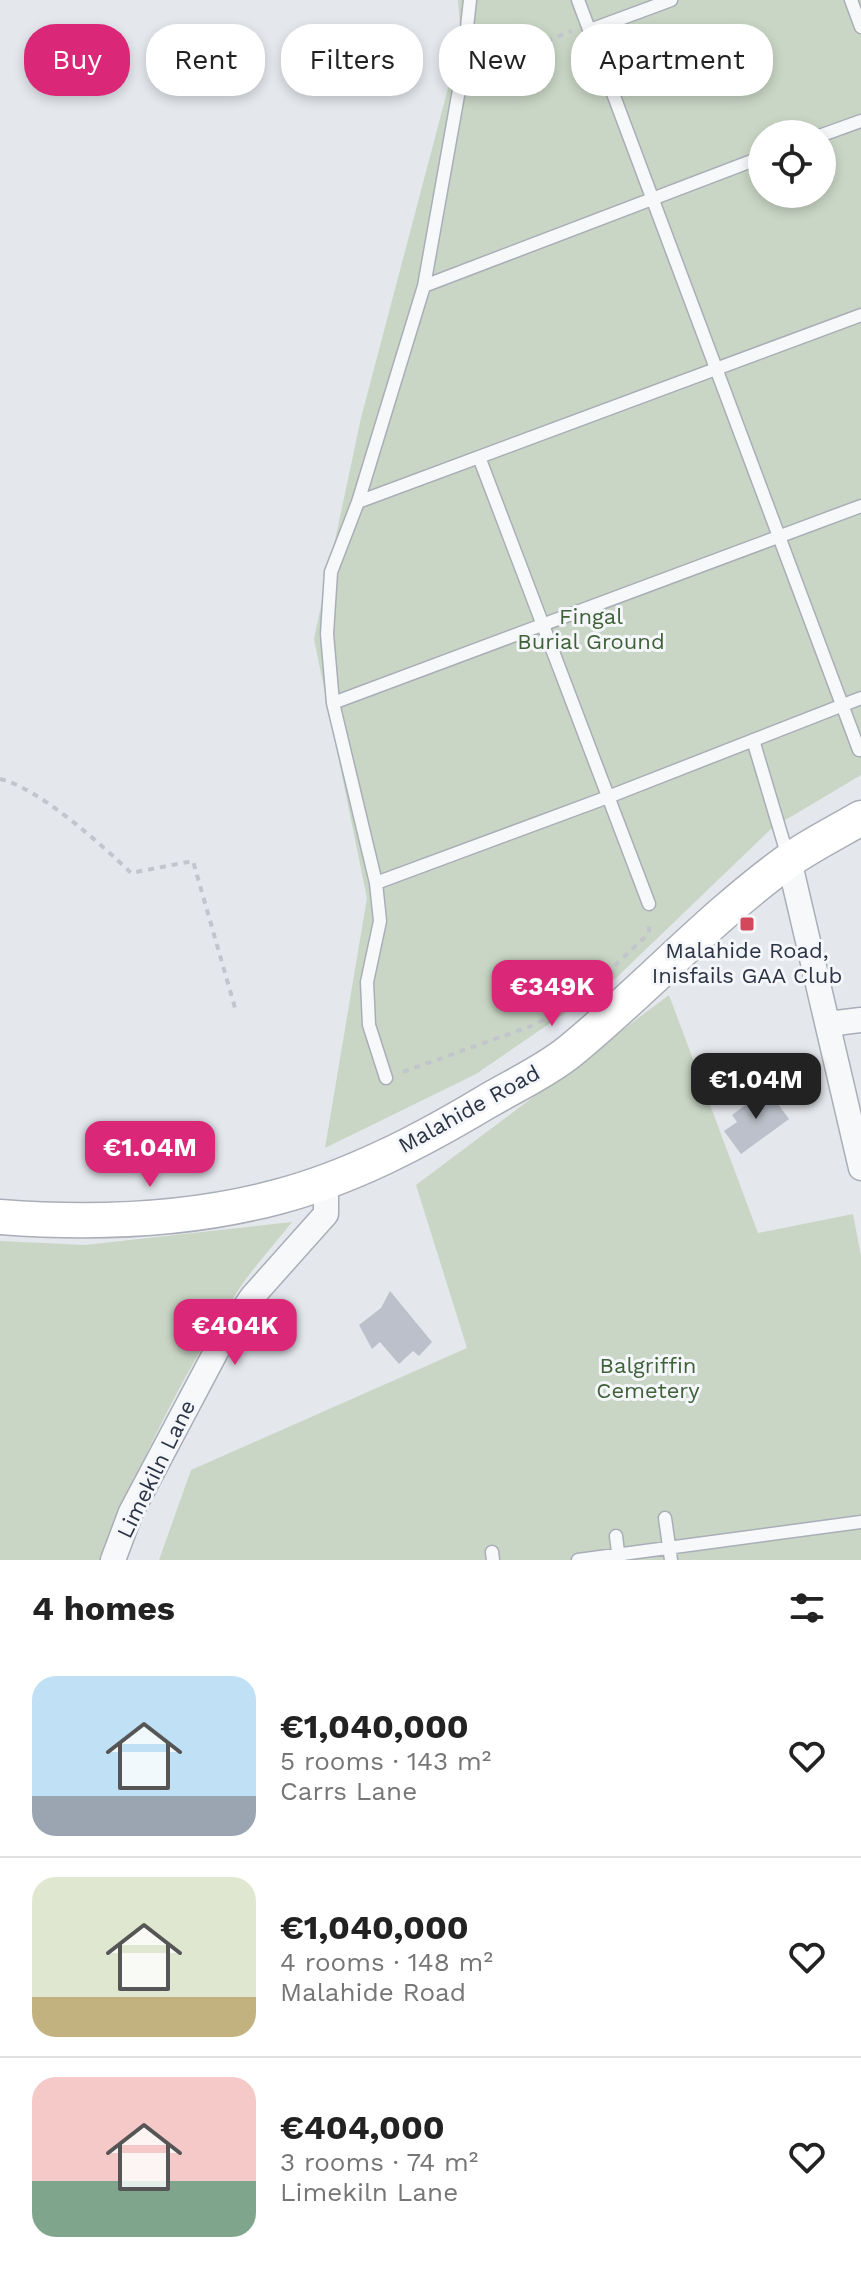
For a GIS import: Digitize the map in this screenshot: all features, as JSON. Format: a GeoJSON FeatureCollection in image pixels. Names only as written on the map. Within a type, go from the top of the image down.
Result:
{"type":"FeatureCollection","features":[{"type":"Feature","properties":{"kind":"main road","name":"Malahide Road"},"geometry":{"type":"LineString","coordinates":[[0,1217],[50,1221],[152,1218],[229,1208],[279,1197],[326,1181],[443,1128],[567,1054],[730,908],[789,860],[861,818]]}},
{"type":"Feature","properties":{"kind":"street"},"geometry":{"type":"LineString","coordinates":[[789,860],[861,1168]]}},
{"type":"Feature","properties":{"kind":"street"},"geometry":{"type":"LineString","coordinates":[[828,1024],[861,1020]]}},
{"type":"Feature","properties":{"kind":"street","name":"Limekiln Lane"},"geometry":{"type":"LineString","coordinates":[[113,1560],[131,1512],[219,1346],[252,1297],[326,1214],[326,1181]]}},
{"type":"Feature","properties":{"kind":"lane"},"geometry":{"type":"LineString","coordinates":[[467,24],[470,0]]}},
{"type":"Feature","properties":{"kind":"lane"},"geometry":{"type":"LineString","coordinates":[[578,0],[587,24]]}},
{"type":"Feature","properties":{"kind":"lane"},"geometry":{"type":"LineString","coordinates":[[601,24],[671,0]]}},
{"type":"Feature","properties":{"kind":"lane"},"geometry":{"type":"LineString","coordinates":[[851,0],[861,27]]}},
{"type":"Feature","properties":{"kind":"lane"},"geometry":{"type":"LineString","coordinates":[[386,1078],[369,1025],[367,982],[380,921],[376,883],[333,703],[327,634],[331,572],[358,502],[424,286],[458,96]]}},
{"type":"Feature","properties":{"kind":"lane"},"geometry":{"type":"LineString","coordinates":[[614,96],[859,750]]}},
{"type":"Feature","properties":{"kind":"lane"},"geometry":{"type":"LineString","coordinates":[[836,130],[861,121]]}},
{"type":"Feature","properties":{"kind":"lane"},"geometry":{"type":"LineString","coordinates":[[424,286],[748,162]]}},
{"type":"Feature","properties":{"kind":"lane"},"geometry":{"type":"LineString","coordinates":[[358,502],[861,315]]}},
{"type":"Feature","properties":{"kind":"lane"},"geometry":{"type":"LineString","coordinates":[[479,457],[649,904]]}},
{"type":"Feature","properties":{"kind":"lane"},"geometry":{"type":"LineString","coordinates":[[333,703],[861,506]]}},
{"type":"Feature","properties":{"kind":"lane"},"geometry":{"type":"LineString","coordinates":[[376,883],[861,698]]}},
{"type":"Feature","properties":{"kind":"lane"},"geometry":{"type":"LineString","coordinates":[[753,740],[789,860]]}},
{"type":"Feature","properties":{"kind":"lane"},"geometry":{"type":"LineString","coordinates":[[665,1518],[670,1554]]}},
{"type":"Feature","properties":{"kind":"lane"},"geometry":{"type":"LineString","coordinates":[[578,1560],[670,1554],[861,1522]]}},
{"type":"Feature","properties":{"kind":"lane"},"geometry":{"type":"LineString","coordinates":[[616,1536],[619,1557]]}},
{"type":"Feature","properties":{"kind":"path"},"geometry":{"type":"LineString","coordinates":[[0,779],[42,800],[96,839],[131,873],[193,861],[235,1008]]}},
{"type":"Feature","properties":{"kind":"path"},"geometry":{"type":"LineString","coordinates":[[386,1078],[534,1025],[579,1000],[649,933],[649,904]]}},
{"type":"Feature","properties":{"kind":"green space","name":"Fingal Burial Ground"},"geometry":{"type":"Polygon","coordinates":[[[458,0],[861,0],[861,775],[772,828],[616,978],[476,1074],[325,1148],[367,898],[314,639],[361,418],[446,96],[555,96],[555,24],[460,24],[458,0]]]}},
{"type":"Feature","properties":{"kind":"green space","name":"Balgriffin Cemetery"},"geometry":{"type":"Polygon","coordinates":[[[669,995],[758,1233],[853,1214],[861,1256],[861,1560],[159,1560],[191,1470],[467,1348],[416,1185],[669,995]]]}},
{"type":"Feature","properties":{"kind":"green space"},"geometry":{"type":"Polygon","coordinates":[[[292,1222],[245,1280],[180,1386],[130,1490],[101,1560],[0,1560],[0,1241],[85,1245],[292,1222]]]}},
{"type":"Feature","properties":{"kind":"building"},"geometry":{"type":"Polygon","coordinates":[[[767,1089],[789,1119],[741,1154],[724,1131],[737,1122],[732,1115],[767,1089]]]}},
{"type":"Feature","properties":{"kind":"building"},"geometry":{"type":"Polygon","coordinates":[[[390,1291],[432,1342],[419,1356],[413,1351],[399,1364],[380,1342],[372,1349],[359,1325],[381,1308],[390,1291]]]}},
{"type":"Feature","properties":{"kind":"place","name":"Malahide Road, Inisfails GAA Club"},"geometry":{"type":"Point","coordinates":[747,924]}}]}
